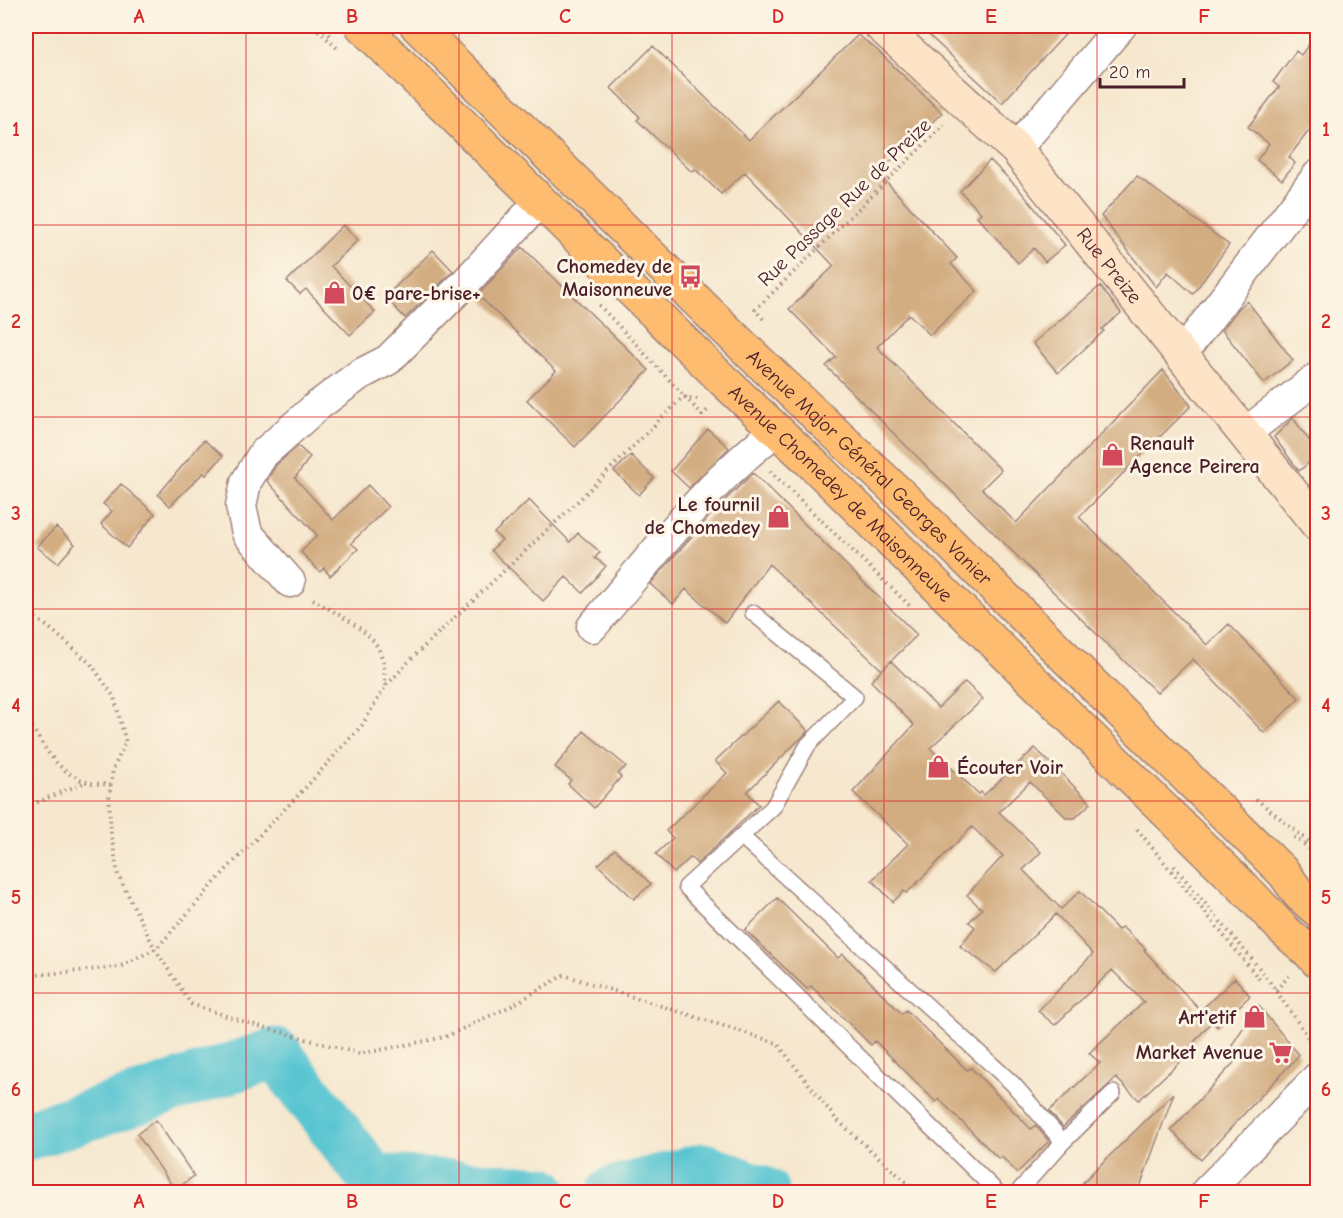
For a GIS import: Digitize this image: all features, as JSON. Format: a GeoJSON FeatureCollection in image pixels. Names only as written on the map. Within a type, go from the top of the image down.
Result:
{"type":"FeatureCollection","features":[{"type":"Feature","properties":{"kind":"main road","name":"Avenue Chomedey de Maisonneuve"},"geometry":{"type":"LineString","coordinates":[[362,26],[724,381],[777,430],[1284,930],[1310,952],[1317,962]]}},
{"type":"Feature","properties":{"kind":"main road","name":"Avenue Major Général Georges Vanier"},"geometry":{"type":"LineString","coordinates":[[417,26],[743,346],[904,498],[1284,873],[1299,894],[1317,911]]}},
{"type":"Feature","properties":{"kind":"street","name":"Rue Preize"},"geometry":{"type":"LineString","coordinates":[[881,26],[1016,149],[1317,525]]}},
{"type":"Feature","properties":{"kind":"street"},"geometry":{"type":"LineString","coordinates":[[1016,149],[1121,26]]}},
{"type":"Feature","properties":{"kind":"street"},"geometry":{"type":"LineString","coordinates":[[1181,355],[1317,175]]}},
{"type":"Feature","properties":{"kind":"street"},"geometry":{"type":"LineString","coordinates":[[290,582],[247,533],[241,506],[246,482],[264,454],[316,407],[359,375],[388,360],[466,282],[541,200]]}},
{"type":"Feature","properties":{"kind":"street"},"geometry":{"type":"LineString","coordinates":[[1244,434],[1317,377]]}},
{"type":"Feature","properties":{"kind":"street"},"geometry":{"type":"LineString","coordinates":[[592,627],[693,509],[750,451],[777,430]]}},
{"type":"Feature","properties":{"kind":"street"},"geometry":{"type":"LineString","coordinates":[[1206,1192],[1317,1077]]}},
{"type":"Feature","properties":{"kind":"lane"},"geometry":{"type":"LineString","coordinates":[[753,613],[855,697],[807,745],[773,807],[686,887],[997,1192]]}},
{"type":"Feature","properties":{"kind":"lane"},"geometry":{"type":"LineString","coordinates":[[741,836],[1013,1084],[1063,1142]]}},
{"type":"Feature","properties":{"kind":"lane"},"geometry":{"type":"LineString","coordinates":[[1018,1192],[1063,1142],[1113,1093]]}},
{"type":"Feature","properties":{"kind":"path","name":"Rue Passage Rue de Preize"},"geometry":{"type":"LineString","coordinates":[[755,310],[945,124]]}},
{"type":"Feature","properties":{"kind":"path"},"geometry":{"type":"LineString","coordinates":[[597,303],[702,416],[711,407]]}},
{"type":"Feature","properties":{"kind":"path"},"geometry":{"type":"LineString","coordinates":[[683,397],[704,400]]}},
{"type":"Feature","properties":{"kind":"path"},"geometry":{"type":"LineString","coordinates":[[26,976],[119,967],[154,949],[362,725],[385,687],[414,656],[577,502],[683,397]]}},
{"type":"Feature","properties":{"kind":"path"},"geometry":{"type":"LineString","coordinates":[[750,451],[918,614]]}},
{"type":"Feature","properties":{"kind":"path"},"geometry":{"type":"LineString","coordinates":[[290,582],[324,607],[360,628],[378,648],[384,669],[385,687]]}},
{"type":"Feature","properties":{"kind":"path"},"geometry":{"type":"LineString","coordinates":[[26,611],[91,664],[114,697],[126,742],[113,769],[109,798],[111,834],[118,875],[154,949],[191,1004],[241,1021],[360,1054],[445,1037],[512,1006],[564,975],[777,1043],[835,1118],[916,1192]]}},
{"type":"Feature","properties":{"kind":"path"},"geometry":{"type":"LineString","coordinates":[[26,717],[48,754],[66,771],[86,782],[111,785]]}},
{"type":"Feature","properties":{"kind":"path"},"geometry":{"type":"LineString","coordinates":[[26,807],[86,782]]}},
{"type":"Feature","properties":{"kind":"path"},"geometry":{"type":"LineString","coordinates":[[1135,827],[1260,980]]}},
{"type":"Feature","properties":{"kind":"path"},"geometry":{"type":"LineString","coordinates":[[1260,969],[1282,998],[1317,1053]]}},
{"type":"Feature","properties":{"kind":"building"},"geometry":{"type":"Polygon","coordinates":[[[919,26],[1073,26],[1002,103],[919,26]]]}},
{"type":"Feature","properties":{"kind":"building"},"geometry":{"type":"Polygon","coordinates":[[[1317,33],[1317,120],[1289,157],[1295,163],[1282,180],[1257,160],[1269,144],[1248,127],[1279,87],[1273,82],[1296,51],[1301,55],[1317,33]]]}},
{"type":"Feature","properties":{"kind":"building"},"geometry":{"type":"Polygon","coordinates":[[[858,35],[876,49],[942,113],[878,173],[957,258],[951,264],[977,291],[930,335],[909,314],[877,347],[1001,470],[982,489],[1016,523],[1163,370],[1191,406],[1079,517],[1207,645],[1229,624],[1299,698],[1264,733],[1193,659],[1157,693],[1028,567],[826,366],[836,357],[789,309],[834,266],[745,172],[721,194],[695,169],[692,172],[637,120],[640,117],[611,88],[653,46],[749,140],[858,35]]]}},
{"type":"Feature","properties":{"kind":"building"},"geometry":{"type":"Polygon","coordinates":[[[990,160],[1018,188],[1065,245],[1045,262],[1034,248],[1018,263],[977,216],[981,213],[960,191],[990,160]]]}},
{"type":"Feature","properties":{"kind":"building"},"geometry":{"type":"Polygon","coordinates":[[[1137,176],[1229,245],[1193,294],[1168,272],[1156,287],[1101,216],[1137,176]]]}},
{"type":"Feature","properties":{"kind":"building","name":"0€ pare-brise+"},"geometry":{"type":"Polygon","coordinates":[[[343,225],[358,240],[331,266],[375,312],[350,335],[306,289],[300,294],[287,281],[343,225]]]}},
{"type":"Feature","properties":{"kind":"building"},"geometry":{"type":"Polygon","coordinates":[[[522,247],[649,370],[575,447],[527,400],[556,371],[478,295],[522,247]]]}},
{"type":"Feature","properties":{"kind":"building"},"geometry":{"type":"Polygon","coordinates":[[[433,250],[453,271],[405,318],[385,297],[433,250]]]}},
{"type":"Feature","properties":{"kind":"building"},"geometry":{"type":"Polygon","coordinates":[[[1100,286],[1121,313],[1058,373],[1033,343],[1100,286]]]}},
{"type":"Feature","properties":{"kind":"building"},"geometry":{"type":"Polygon","coordinates":[[[1247,301],[1293,360],[1264,383],[1222,330],[1247,301]]]}},
{"type":"Feature","properties":{"kind":"building"},"geometry":{"type":"Polygon","coordinates":[[[1293,418],[1317,451],[1317,456],[1299,471],[1274,437],[1293,418]]]}},
{"type":"Feature","properties":{"kind":"building"},"geometry":{"type":"Polygon","coordinates":[[[708,429],[729,448],[689,488],[671,471],[708,429]]]}},
{"type":"Feature","properties":{"kind":"building"},"geometry":{"type":"Polygon","coordinates":[[[204,440],[223,456],[206,475],[203,473],[170,506],[158,495],[204,440]]]}},
{"type":"Feature","properties":{"kind":"building"},"geometry":{"type":"Polygon","coordinates":[[[298,446],[310,457],[295,478],[333,520],[368,485],[388,507],[351,543],[358,549],[330,576],[324,568],[320,572],[301,552],[317,535],[267,481],[276,465],[298,446]]]}},
{"type":"Feature","properties":{"kind":"building"},"geometry":{"type":"Polygon","coordinates":[[[631,455],[654,478],[639,495],[614,471],[631,455]]]}},
{"type":"Feature","properties":{"kind":"building"},"geometry":{"type":"Polygon","coordinates":[[[753,473],[917,635],[882,670],[769,564],[725,623],[686,589],[673,604],[650,584],[715,510],[753,473]]]}},
{"type":"Feature","properties":{"kind":"building"},"geometry":{"type":"Polygon","coordinates":[[[121,484],[155,514],[127,548],[101,524],[112,511],[103,504],[121,484]]]}},
{"type":"Feature","properties":{"kind":"building"},"geometry":{"type":"Polygon","coordinates":[[[529,500],[570,542],[578,533],[600,552],[595,558],[606,566],[583,593],[566,577],[543,601],[491,550],[502,540],[494,533],[529,500]]]}},
{"type":"Feature","properties":{"kind":"building"},"geometry":{"type":"Polygon","coordinates":[[[56,527],[75,544],[58,563],[37,547],[56,527]]]}},
{"type":"Feature","properties":{"kind":"building"},"geometry":{"type":"Polygon","coordinates":[[[891,661],[938,708],[965,682],[983,699],[930,748],[979,794],[981,792],[984,795],[1035,748],[1091,803],[1075,818],[1067,818],[1030,782],[999,812],[1041,852],[1023,870],[1061,909],[1080,891],[1118,930],[1122,927],[1146,949],[1144,950],[1211,1022],[1190,1047],[1187,1055],[1139,1100],[1116,1078],[1063,1127],[1049,1111],[1100,1063],[1089,1053],[1144,1002],[1112,970],[1055,1025],[1038,1011],[1093,954],[1056,914],[996,972],[960,946],[975,927],[969,922],[982,909],[967,895],[1003,856],[972,827],[907,893],[904,891],[893,902],[872,880],[908,844],[853,792],[914,725],[871,681],[891,661]]]}},
{"type":"Feature","properties":{"kind":"building"},"geometry":{"type":"Polygon","coordinates":[[[779,701],[808,731],[747,792],[759,805],[697,864],[691,857],[674,873],[656,854],[673,838],[666,831],[727,773],[715,761],[779,701]]]}},
{"type":"Feature","properties":{"kind":"building"},"geometry":{"type":"Polygon","coordinates":[[[584,731],[626,766],[618,774],[621,777],[594,808],[568,784],[571,780],[555,767],[584,731]]]}},
{"type":"Feature","properties":{"kind":"building"},"geometry":{"type":"Polygon","coordinates":[[[615,849],[651,884],[634,899],[598,865],[615,849]]]}},
{"type":"Feature","properties":{"kind":"building"},"geometry":{"type":"Polygon","coordinates":[[[777,898],[838,958],[843,954],[902,1014],[906,1010],[967,1070],[971,1068],[1031,1129],[1035,1125],[1049,1141],[1017,1173],[1001,1156],[999,1159],[939,1099],[936,1102],[875,1041],[871,1045],[811,986],[807,989],[745,930],[777,898]]]}},
{"type":"Feature","properties":{"kind":"building"},"geometry":{"type":"Polygon","coordinates":[[[1235,978],[1250,996],[1217,1027],[1202,1009],[1235,978]]]}},
{"type":"Feature","properties":{"kind":"building"},"geometry":{"type":"Polygon","coordinates":[[[1258,1005],[1299,1055],[1201,1160],[1171,1130],[1241,1055],[1232,1045],[1258,1005]]]}},
{"type":"Feature","properties":{"kind":"building"},"geometry":{"type":"Polygon","coordinates":[[[1174,1093],[1138,1192],[1074,1192],[1094,1171],[1174,1093]]]}},
{"type":"Feature","properties":{"kind":"building"},"geometry":{"type":"Polygon","coordinates":[[[156,1120],[194,1176],[175,1190],[137,1134],[156,1120]]]}},
{"type":"Feature","properties":{"kind":"waterway"},"geometry":{"type":"LineString","coordinates":[[26,1136],[276,1053],[373,1179],[543,1192]]}},
{"type":"Feature","properties":{"kind":"waterway"},"geometry":{"type":"LineString","coordinates":[[612,1192],[705,1168],[764,1192]]}},
{"type":"Feature","properties":{"kind":"place","name":"Chomedey de Maisonneuve"},"geometry":{"type":"Point","coordinates":[690,277]}},
{"type":"Feature","properties":{"kind":"place","name":"0€ pare-brise+"},"geometry":{"type":"Point","coordinates":[334,293]}},
{"type":"Feature","properties":{"kind":"place","name":"Renault Agence Peirera"},"geometry":{"type":"Point","coordinates":[1112,455]}},
{"type":"Feature","properties":{"kind":"place","name":"Le fournil de Chomedey"},"geometry":{"type":"Point","coordinates":[778,516]}},
{"type":"Feature","properties":{"kind":"place","name":"Écouter Voir"},"geometry":{"type":"Point","coordinates":[939,767]}},
{"type":"Feature","properties":{"kind":"place","name":"Art'etif"},"geometry":{"type":"Point","coordinates":[1254,1017]}},
{"type":"Feature","properties":{"kind":"place","name":"Market Avenue"},"geometry":{"type":"Point","coordinates":[1281,1052]}}]}
